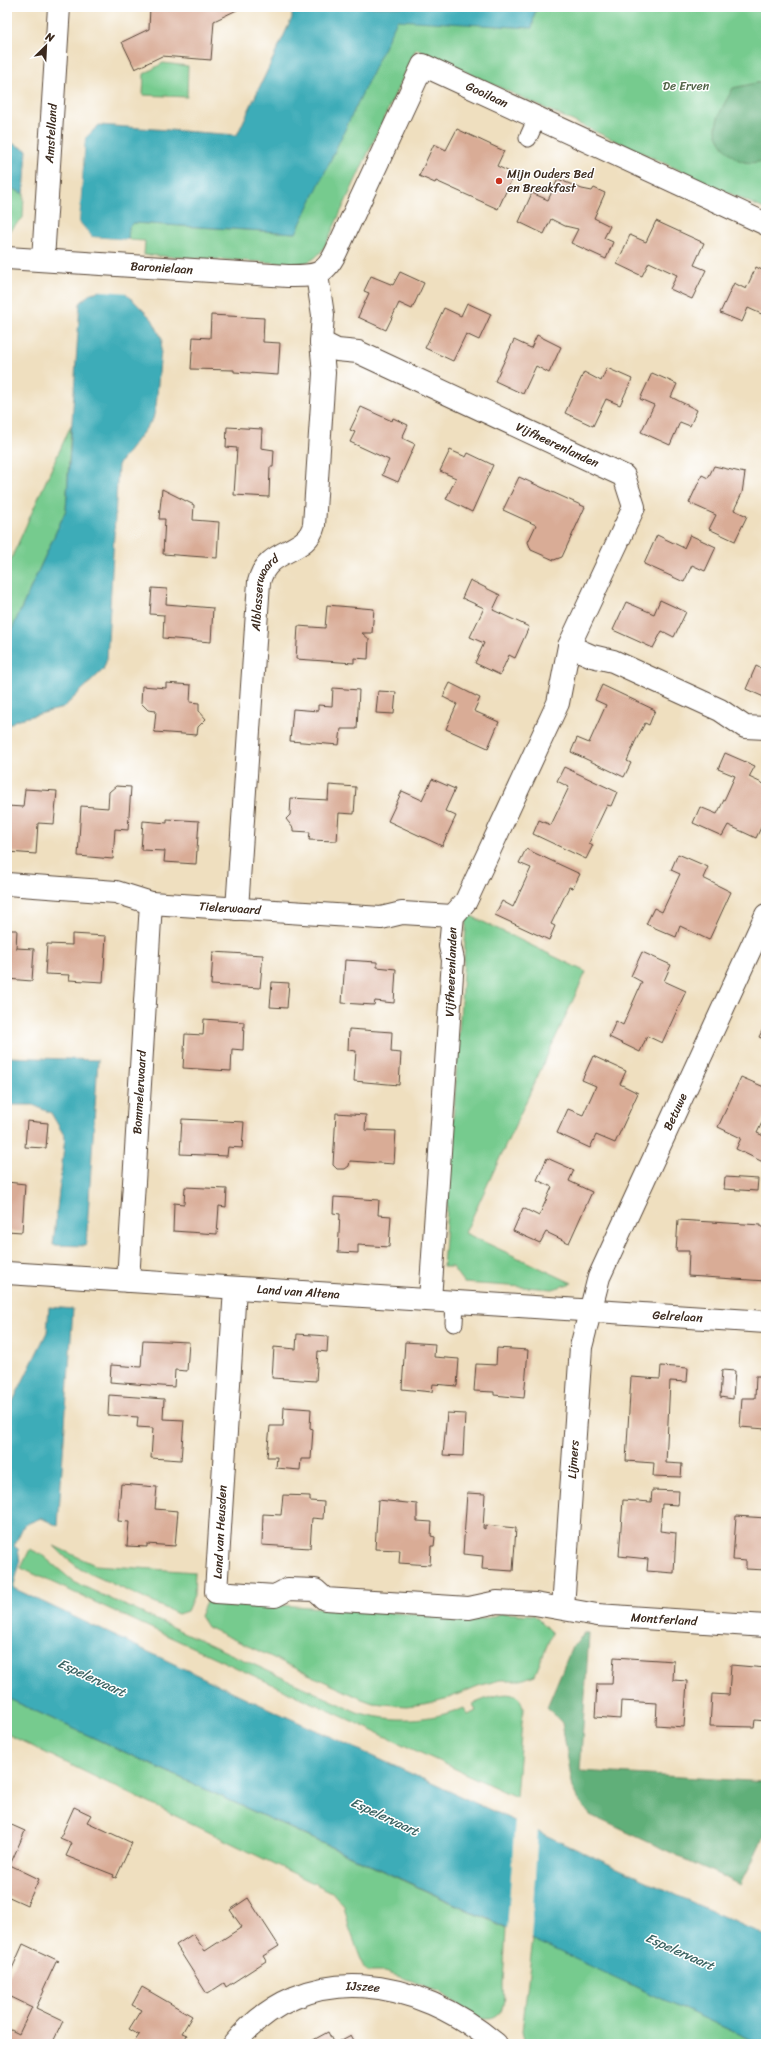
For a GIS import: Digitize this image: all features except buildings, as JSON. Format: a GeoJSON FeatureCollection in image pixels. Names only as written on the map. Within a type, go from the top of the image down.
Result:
{"type":"FeatureCollection","features":[{"type":"Feature","properties":{"kind":"street","name":"Amstelland"},"geometry":{"type":"LineString","coordinates":[[43,260],[59,7]]}},
{"type":"Feature","properties":{"kind":"street","name":"Gooilaan"},"geometry":{"type":"LineString","coordinates":[[317,275],[326,269],[336,252],[423,65],[766,224]]}},
{"type":"Feature","properties":{"kind":"street","name":"Baronielaan"},"geometry":{"type":"LineString","coordinates":[[7,258],[288,276],[317,275]]}},
{"type":"Feature","properties":{"kind":"street","name":"Alblasserwaard"},"geometry":{"type":"LineString","coordinates":[[237,909],[259,582],[269,562],[302,543],[313,530],[324,372],[321,342],[322,315],[317,275]]}},
{"type":"Feature","properties":{"kind":"street","name":"Vijfheerenlanden"},"geometry":{"type":"LineString","coordinates":[[321,342],[337,350],[358,352],[624,476],[634,507],[570,646],[558,703],[466,901],[453,916],[450,946],[453,960],[430,1300]]}},
{"type":"Feature","properties":{"kind":"street"},"geometry":{"type":"LineString","coordinates":[[570,646],[592,656],[613,661],[705,703],[720,710],[745,727],[766,728]]}},
{"type":"Feature","properties":{"kind":"street","name":"Tielerwaard"},"geometry":{"type":"LineString","coordinates":[[7,884],[116,892],[151,903],[380,918],[402,912],[453,916]]}},
{"type":"Feature","properties":{"kind":"street","name":"Bommelerwaard"},"geometry":{"type":"LineString","coordinates":[[128,1281],[151,903]]}},
{"type":"Feature","properties":{"kind":"street","name":"Betuwe"},"geometry":{"type":"LineString","coordinates":[[590,1311],[599,1277],[766,915]]}},
{"type":"Feature","properties":{"kind":"street","name":"Land van Altena"},"geometry":{"type":"LineString","coordinates":[[7,1273],[590,1311]]}},
{"type":"Feature","properties":{"kind":"street","name":"Land van Heusden"},"geometry":{"type":"LineString","coordinates":[[235,1288],[216,1592],[274,1596],[288,1588],[315,1590],[325,1599],[469,1608],[497,1602],[535,1604],[562,1608]]}},
{"type":"Feature","properties":{"kind":"street","name":"Gelrelaan"},"geometry":{"type":"LineString","coordinates":[[590,1311],[766,1322]]}},
{"type":"Feature","properties":{"kind":"street","name":"Lijmers"},"geometry":{"type":"LineString","coordinates":[[562,1608],[581,1347],[590,1311]]}},
{"type":"Feature","properties":{"kind":"street","name":"Montferland"},"geometry":{"type":"LineString","coordinates":[[562,1608],[597,1614],[766,1626]]}},
{"type":"Feature","properties":{"kind":"street","name":"IJszee"},"geometry":{"type":"LineString","coordinates":[[234,2044],[268,2012],[296,1996],[324,1988],[354,1986],[384,1988],[431,2002],[462,2019],[496,2044]]}},
{"type":"Feature","properties":{"kind":"lane"},"geometry":{"type":"LineString","coordinates":[[528,138],[537,118]]}},
{"type":"Feature","properties":{"kind":"lane"},"geometry":{"type":"LineString","coordinates":[[454,1323],[455,1302]]}},
{"type":"Feature","properties":{"kind":"green space","name":"De Erven"},"geometry":{"type":"Polygon","coordinates":[[[293,7],[766,7],[766,210],[416,49],[326,244],[321,252],[311,261],[297,264],[144,255],[145,241],[128,240],[129,226],[133,223],[296,233],[293,7]]]}},
{"type":"Feature","properties":{"kind":"green space"},"geometry":{"type":"Polygon","coordinates":[[[163,63],[188,66],[187,97],[143,95],[144,74],[163,63]]]}},
{"type":"Feature","properties":{"kind":"green space"},"geometry":{"type":"Polygon","coordinates":[[[766,81],[766,160],[752,163],[745,162],[731,155],[720,141],[716,132],[718,118],[733,88],[766,81]]]}},
{"type":"Feature","properties":{"kind":"green space"},"geometry":{"type":"Polygon","coordinates":[[[7,186],[24,194],[23,218],[7,233],[7,186]]]}},
{"type":"Feature","properties":{"kind":"green space"},"geometry":{"type":"Polygon","coordinates":[[[71,425],[66,510],[7,640],[7,568],[71,425]]]}},
{"type":"Feature","properties":{"kind":"green space"},"geometry":{"type":"Polygon","coordinates":[[[467,914],[586,972],[465,1233],[572,1283],[553,1289],[464,1283],[452,1267],[443,1267],[467,914]]]}},
{"type":"Feature","properties":{"kind":"green space"},"geometry":{"type":"Polygon","coordinates":[[[54,1546],[95,1565],[195,1572],[194,1595],[187,1611],[178,1614],[80,1569],[54,1546]]]}},
{"type":"Feature","properties":{"kind":"green space"},"geometry":{"type":"Polygon","coordinates":[[[30,1549],[42,1555],[74,1582],[357,1712],[384,1718],[411,1719],[437,1716],[464,1708],[468,1715],[476,1711],[473,1704],[502,1694],[516,1696],[521,1701],[523,1709],[516,1797],[21,1568],[30,1549]]]}},
{"type":"Feature","properties":{"kind":"green space"},"geometry":{"type":"Polygon","coordinates":[[[207,1600],[485,1619],[502,1613],[534,1615],[552,1633],[535,1675],[521,1680],[500,1680],[478,1686],[449,1698],[424,1704],[406,1706],[373,1703],[207,1627],[200,1616],[207,1600]]]}},
{"type":"Feature","properties":{"kind":"green space"},"geometry":{"type":"Polygon","coordinates":[[[584,1634],[589,1634],[580,1771],[766,1782],[766,1831],[741,1885],[590,1815],[578,1800],[573,1789],[562,1723],[547,1707],[572,1647],[584,1634]]]}},
{"type":"Feature","properties":{"kind":"green space"},"geometry":{"type":"Polygon","coordinates":[[[7,1698],[506,1928],[503,1984],[504,2000],[500,2013],[492,2018],[479,2018],[439,1992],[385,1972],[368,1972],[364,1968],[349,1927],[344,1906],[332,1892],[7,1734],[7,1698]]]}},
{"type":"Feature","properties":{"kind":"green space"},"geometry":{"type":"Polygon","coordinates":[[[533,1939],[760,2044],[525,2044],[522,2031],[533,1939]]]}},
{"type":"Feature","properties":{"kind":"water"},"geometry":{"type":"Polygon","coordinates":[[[292,7],[536,7],[532,28],[397,20],[296,233],[133,223],[129,227],[128,240],[92,237],[79,222],[85,138],[99,125],[237,135],[292,18],[292,7]]]}},
{"type":"Feature","properties":{"kind":"water"},"geometry":{"type":"Polygon","coordinates":[[[7,141],[27,150],[24,194],[7,186],[7,141]]]}},
{"type":"Feature","properties":{"kind":"water"},"geometry":{"type":"Polygon","coordinates":[[[108,289],[123,290],[152,319],[162,339],[156,406],[153,419],[118,465],[107,659],[103,670],[63,708],[16,720],[7,726],[7,640],[66,510],[80,303],[91,293],[108,289]]]}},
{"type":"Feature","properties":{"kind":"water"},"geometry":{"type":"Polygon","coordinates":[[[7,1057],[98,1060],[86,1246],[53,1245],[65,1137],[51,1113],[33,1105],[7,1105],[7,1057]]]}},
{"type":"Feature","properties":{"kind":"water","name":"Espelervaart"},"geometry":{"type":"Polygon","coordinates":[[[49,1307],[73,1309],[58,1526],[41,1518],[24,1525],[14,1546],[18,1549],[20,1563],[13,1588],[261,1705],[766,1936],[766,2044],[760,2044],[7,1698],[7,1413],[47,1332],[49,1307]]]}},
{"type":"Feature","properties":{"kind":"pier"},"geometry":{"type":"Polygon","coordinates":[[[91,130],[92,131],[85,138],[79,222],[92,237],[130,240],[129,242],[92,239],[77,222],[83,137],[91,130]]]}},
{"type":"Feature","properties":{"kind":"pier"},"geometry":{"type":"Polygon","coordinates":[[[108,287],[124,288],[129,293],[91,290],[108,287]]]}},
{"type":"Feature","properties":{"kind":"pier"},"geometry":{"type":"Polygon","coordinates":[[[515,1818],[538,1828],[531,1940],[507,1931],[515,1818]]]}},
{"type":"Feature","properties":{"kind":"place","name":"Mijn Ouders Bed en Breakfast"},"geometry":{"type":"Point","coordinates":[499,181]}}]}
